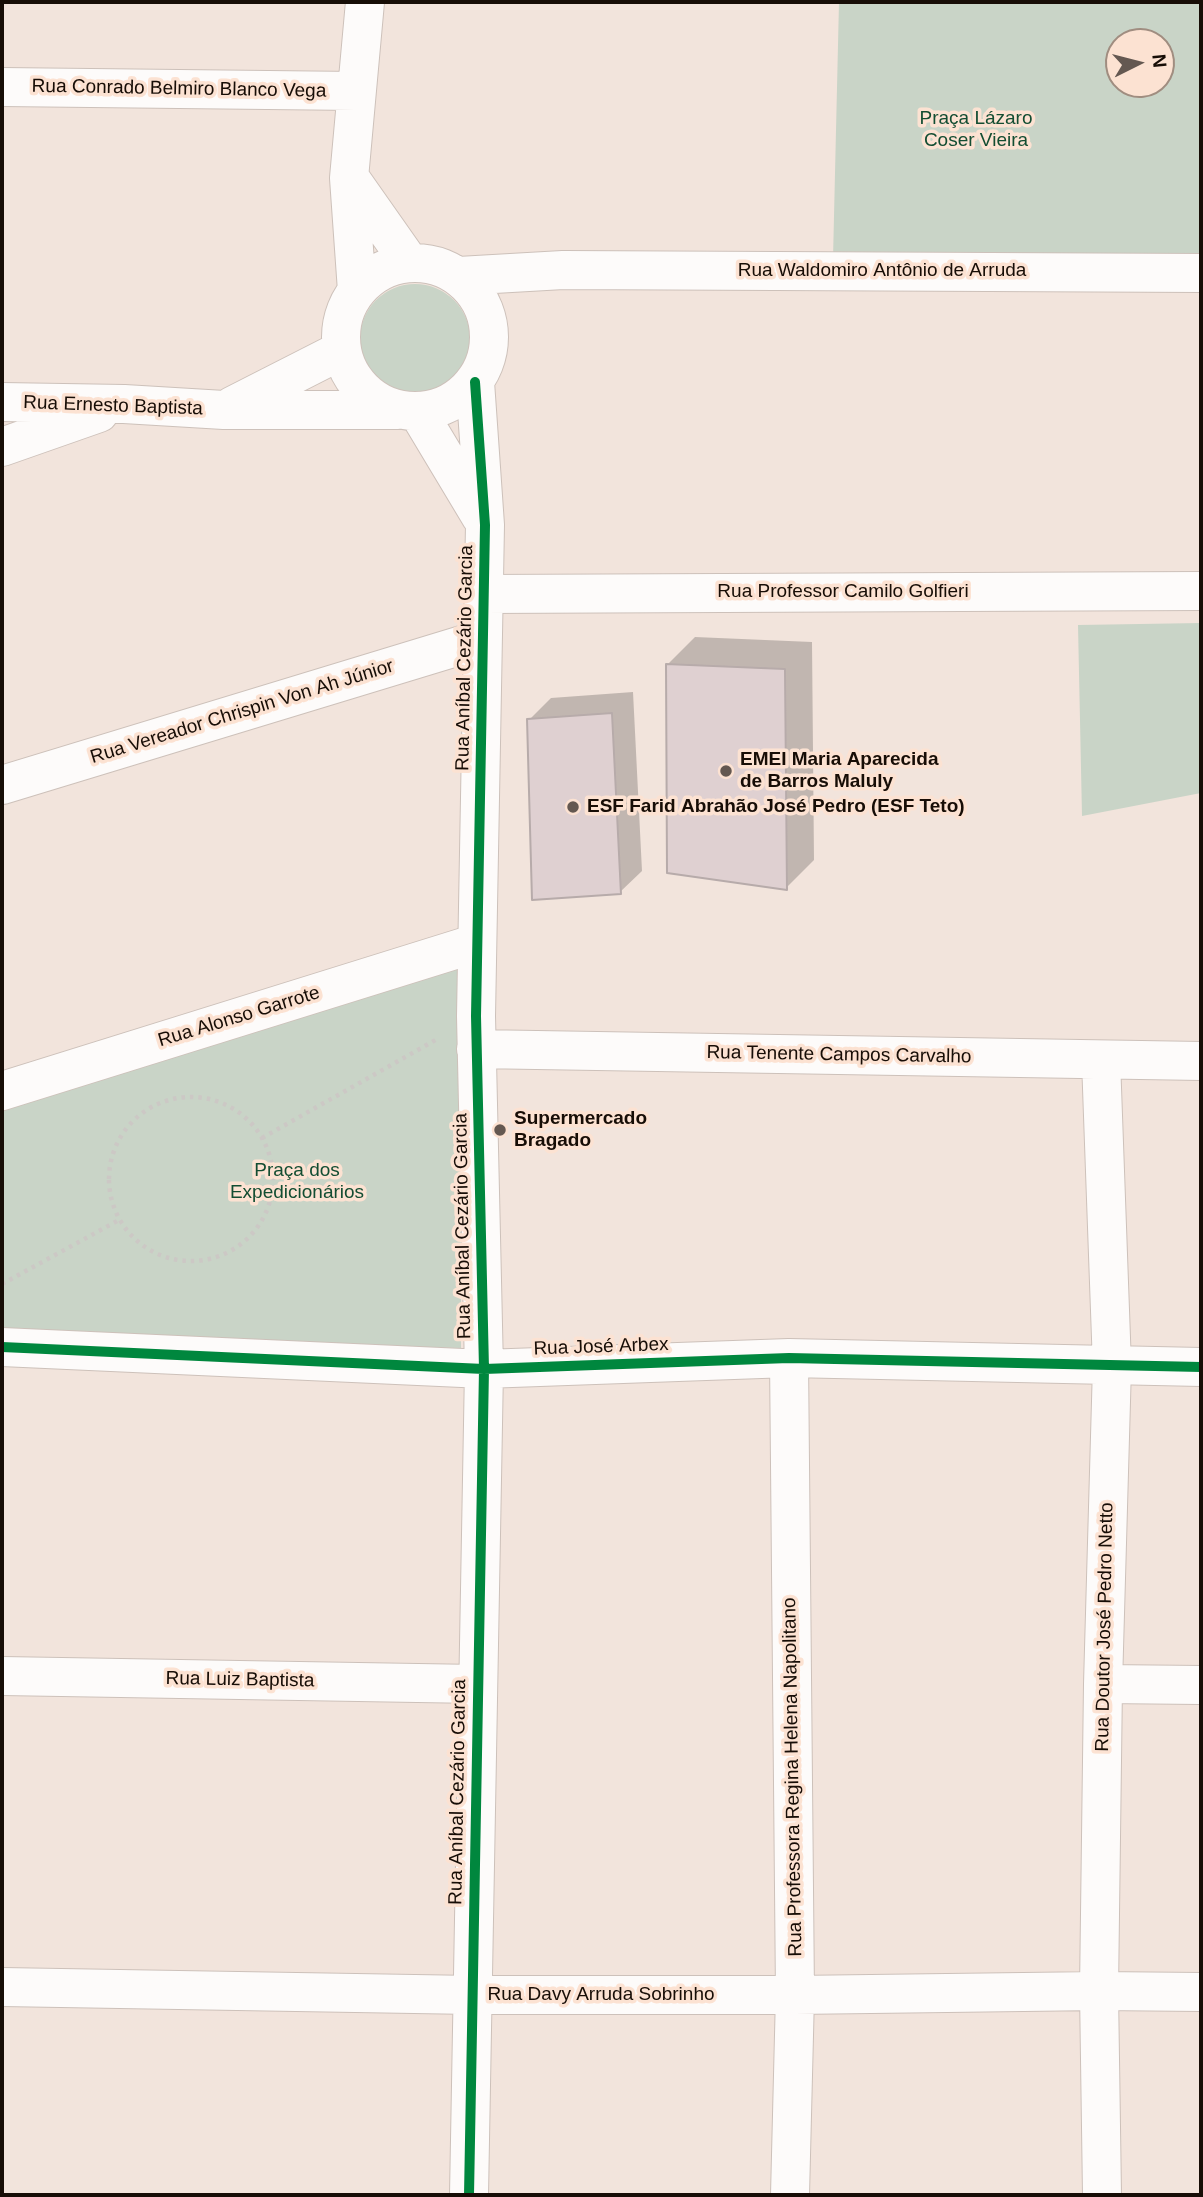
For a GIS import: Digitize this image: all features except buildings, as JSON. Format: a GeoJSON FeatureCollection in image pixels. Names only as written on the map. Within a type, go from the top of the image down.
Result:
{"type":"FeatureCollection","features":[{"type":"Feature","properties":{"kind":"street"},"geometry":{"type":"LineString","coordinates":[[357,291],[349,178],[365,2]]}},
{"type":"Feature","properties":{"kind":"street","name":"Rua Conrado Belmiro Blanco Vega"},"geometry":{"type":"LineString","coordinates":[[2,87],[356,91]]}},
{"type":"Feature","properties":{"kind":"street"},"geometry":{"type":"LineString","coordinates":[[349,178],[409,262]]}},
{"type":"Feature","properties":{"kind":"street"},"geometry":{"type":"LineString","coordinates":[[409,262],[435,265],[459,276],[475,293],[486,315],[490,338],[486,361],[475,382],[460,398],[440,408],[408,411],[378,402],[361,389],[349,371],[342,350],[341,329],[346,308],[357,291],[380,271],[409,262]]}},
{"type":"Feature","properties":{"kind":"street"},"geometry":{"type":"LineString","coordinates":[[486,315],[563,270]]}},
{"type":"Feature","properties":{"kind":"street","name":"Rua Waldomiro Antônio de Arruda"},"geometry":{"type":"LineString","coordinates":[[459,276],[563,270],[1201,273]]}},
{"type":"Feature","properties":{"kind":"street","name":"Rua Ernesto Baptista"},"geometry":{"type":"LineString","coordinates":[[224,410],[342,350]]}},
{"type":"Feature","properties":{"kind":"street","name":"Rua Aníbal Cezário Garcia"},"geometry":{"type":"LineString","coordinates":[[469,2195],[484,1369],[476,1033],[485,525],[475,382]]}},
{"type":"Feature","properties":{"kind":"street","name":"Rua Ernesto Baptista"},"geometry":{"type":"LineString","coordinates":[[2,402],[124,404],[224,410],[408,411]]}},
{"type":"Feature","properties":{"kind":"street"},"geometry":{"type":"LineString","coordinates":[[2,447],[124,404]]}},
{"type":"Feature","properties":{"kind":"street","name":"Rua Aníbal Cezário Garcia"},"geometry":{"type":"LineString","coordinates":[[408,411],[485,525]]}},
{"type":"Feature","properties":{"kind":"street","name":"Rua Professor Camilo Golfieri"},"geometry":{"type":"LineString","coordinates":[[484,594],[1201,591]]}},
{"type":"Feature","properties":{"kind":"street","name":"Rua Vereador Chrispin Von Ah Júnior"},"geometry":{"type":"LineString","coordinates":[[2,785],[482,639]]}},
{"type":"Feature","properties":{"kind":"street","name":"Rua Alonso Garrote"},"geometry":{"type":"LineString","coordinates":[[2,1091],[477,943]]}},
{"type":"Feature","properties":{"kind":"street","name":"Rua Tenente Campos Carvalho"},"geometry":{"type":"LineString","coordinates":[[476,1033],[1101,1060],[1201,1061]]}},
{"type":"Feature","properties":{"kind":"street","name":"Rua Doutor José Pedro Netto"},"geometry":{"type":"LineString","coordinates":[[1101,1060],[1112,1366],[1103,1684],[1100,1991],[1102,2195]]}},
{"type":"Feature","properties":{"kind":"street","name":"Rua José Arbex"},"geometry":{"type":"LineString","coordinates":[[2,1347],[484,1369],[789,1358],[1201,1367]]}},
{"type":"Feature","properties":{"kind":"street","name":"Rua Professora Regina Helena Napolitano"},"geometry":{"type":"LineString","coordinates":[[789,1358],[795,1995],[790,2195]]}},
{"type":"Feature","properties":{"kind":"street","name":"Rua Luiz Baptista"},"geometry":{"type":"LineString","coordinates":[[2,1676],[477,1684]]}},
{"type":"Feature","properties":{"kind":"street"},"geometry":{"type":"LineString","coordinates":[[1103,1684],[1201,1685]]}},
{"type":"Feature","properties":{"kind":"street","name":"Rua Davy Arruda Sobrinho"},"geometry":{"type":"LineString","coordinates":[[2,1987],[473,1995],[1201,1992]]}},
{"type":"Feature","properties":{"kind":"path"},"geometry":{"type":"LineString","coordinates":[[262,1138],[476,1033]]}},
{"type":"Feature","properties":{"kind":"path"},"geometry":{"type":"LineString","coordinates":[[199,1096],[223,1101],[257,1127],[262,1138],[273,1166],[274,1188],[264,1218],[247,1240],[223,1255],[205,1261],[173,1260],[157,1254],[131,1236],[119,1220],[108,1182],[117,1140],[138,1114],[146,1109],[163,1100],[199,1096]]}},
{"type":"Feature","properties":{"kind":"path"},"geometry":{"type":"LineString","coordinates":[[2,1284],[119,1220]]}},
{"type":"Feature","properties":{"kind":"green space","name":"Praça Lázaro Coser Vieira"},"geometry":{"type":"Polygon","coordinates":[[[839,2],[1201,2],[1201,258],[833,259],[839,2]]]}},
{"type":"Feature","properties":{"kind":"green space"},"geometry":{"type":"Polygon","coordinates":[[[415,284],[436,288],[454,300],[466,318],[470,339],[466,360],[454,378],[436,390],[415,394],[394,390],[376,378],[364,360],[360,339],[364,318],[376,300],[394,288],[415,284]]]}},
{"type":"Feature","properties":{"kind":"green space"},"geometry":{"type":"Polygon","coordinates":[[[1201,623],[1201,793],[1082,816],[1078,625],[1201,623]]]}},
{"type":"Feature","properties":{"kind":"green space","name":"Praça dos Expedicionários"},"geometry":{"type":"Polygon","coordinates":[[[461,957],[461,1348],[2,1341],[2,1106],[461,957]]]}},
{"type":"Feature","properties":{"kind":"cycle path"},"geometry":{"type":"LineString","coordinates":[[469,2195],[484,1369],[476,1016],[485,525],[475,382]]}},
{"type":"Feature","properties":{"kind":"cycle path"},"geometry":{"type":"LineString","coordinates":[[2,1347],[484,1369],[789,1358],[1201,1367]]}},
{"type":"Feature","properties":{"kind":"place","name":"EMEI Maria Aparecida de Barros Maluly"},"geometry":{"type":"Point","coordinates":[726,771]}},
{"type":"Feature","properties":{"kind":"place","name":"ESF Farid Abrahão José Pedro (ESF Teto)"},"geometry":{"type":"Point","coordinates":[573,807]}},
{"type":"Feature","properties":{"kind":"place","name":"Supermercado Bragado"},"geometry":{"type":"Point","coordinates":[500,1130]}}]}
